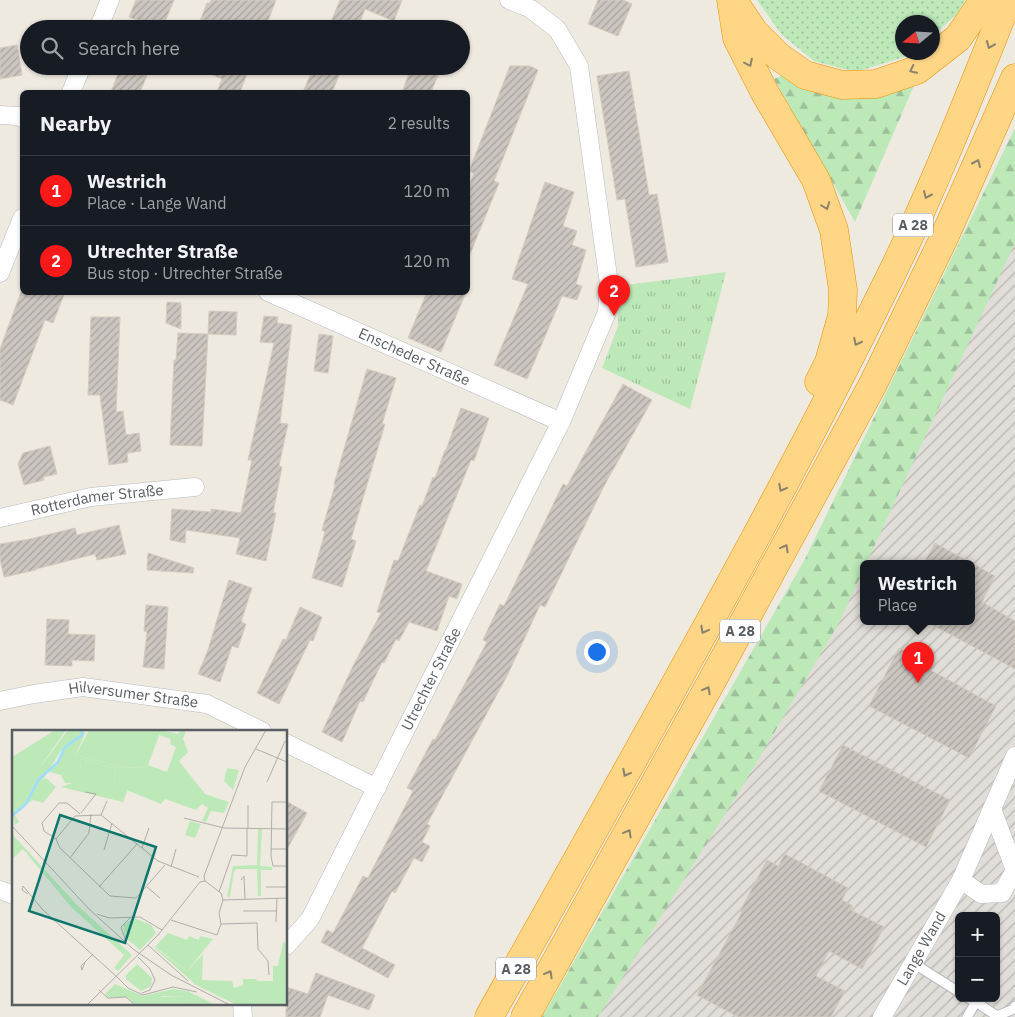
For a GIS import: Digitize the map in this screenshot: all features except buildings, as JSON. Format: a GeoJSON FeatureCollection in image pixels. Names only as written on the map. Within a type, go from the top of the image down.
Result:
{"type":"FeatureCollection","features":[{"type":"Feature","properties":{"kind":"highway"},"geometry":{"type":"LineString","coordinates":[[732,0],[754,32],[778,56],[805,75],[842,85],[876,84],[917,70],[958,38],[984,0]]}},
{"type":"Feature","properties":{"kind":"highway"},"geometry":{"type":"LineString","coordinates":[[732,0],[737,38],[765,93],[816,180],[834,230],[838,253],[843,290],[842,316],[829,362],[806,407],[805,445]]}},
{"type":"Feature","properties":{"kind":"highway","name":"A 28"},"geometry":{"type":"LineString","coordinates":[[489,1017],[681,674],[805,445],[892,272],[954,133],[1008,0]]}},
{"type":"Feature","properties":{"kind":"highway","name":"A 28"},"geometry":{"type":"LineString","coordinates":[[525,1017],[723,662],[873,384],[943,240],[1015,78]]}},
{"type":"Feature","properties":{"kind":"street"},"geometry":{"type":"LineString","coordinates":[[102,20],[110,0]]}},
{"type":"Feature","properties":{"kind":"street","name":"Utrechter Straße"},"geometry":{"type":"LineString","coordinates":[[288,944],[310,919],[377,788],[561,422],[608,312],[609,284],[579,66],[557,29],[531,9],[509,0]]}},
{"type":"Feature","properties":{"kind":"street"},"geometry":{"type":"LineString","coordinates":[[72,90],[78,75]]}},
{"type":"Feature","properties":{"kind":"street"},"geometry":{"type":"LineString","coordinates":[[0,115],[20,117]]}},
{"type":"Feature","properties":{"kind":"street"},"geometry":{"type":"LineString","coordinates":[[0,273],[20,223]]}},
{"type":"Feature","properties":{"kind":"street","name":"Enscheder Straße"},"geometry":{"type":"LineString","coordinates":[[275,295],[561,422]]}},
{"type":"Feature","properties":{"kind":"street","name":"Rotterdamer Straße"},"geometry":{"type":"LineString","coordinates":[[0,518],[91,497],[195,487]]}},
{"type":"Feature","properties":{"kind":"street","name":"Hilversumer Straße"},"geometry":{"type":"LineString","coordinates":[[0,701],[83,686],[207,704],[260,730]]}},
{"type":"Feature","properties":{"kind":"street"},"geometry":{"type":"LineString","coordinates":[[288,744],[377,788]]}},
{"type":"Feature","properties":{"kind":"street","name":"Lange Wand"},"geometry":{"type":"LineString","coordinates":[[882,1017],[961,880],[1015,756]]}},
{"type":"Feature","properties":{"kind":"street"},"geometry":{"type":"LineString","coordinates":[[961,880],[981,894],[1002,892],[1015,870],[992,809]]}},
{"type":"Feature","properties":{"kind":"street"},"geometry":{"type":"LineString","coordinates":[[0,890],[12,894]]}},
{"type":"Feature","properties":{"kind":"street"},"geometry":{"type":"LineString","coordinates":[[242,1004],[243,1017]]}},
{"type":"Feature","properties":{"kind":"lane"},"geometry":{"type":"LineString","coordinates":[[913,963],[955,989]]}},
{"type":"Feature","properties":{"kind":"lane"},"geometry":{"type":"LineString","coordinates":[[967,1017],[971,1002]]}},
{"type":"Feature","properties":{"kind":"lane"},"geometry":{"type":"LineString","coordinates":[[975,1002],[997,1016],[1014,1009],[1015,1006]]}},
{"type":"Feature","properties":{"kind":"shaded area"},"geometry":{"type":"Polygon","coordinates":[[[1015,170],[1015,1017],[579,1017],[1015,170]]]}},
{"type":"Feature","properties":{"kind":"green space"},"geometry":{"type":"Polygon","coordinates":[[[757,0],[965,0],[957,14],[940,30],[940,15],[895,15],[895,60],[855,72],[814,61],[782,35],[757,0]]]}},
{"type":"Feature","properties":{"kind":"green space"},"geometry":{"type":"Polygon","coordinates":[[[785,74],[916,81],[855,222],[774,79],[785,74]]]}},
{"type":"Feature","properties":{"kind":"green space"},"geometry":{"type":"Polygon","coordinates":[[[1015,128],[1015,243],[868,560],[860,560],[860,577],[839,623],[745,782],[598,1017],[542,1017],[805,559],[1015,128]]]}},
{"type":"Feature","properties":{"kind":"green space"},"geometry":{"type":"Polygon","coordinates":[[[726,272],[690,409],[602,368],[618,326],[619,286],[726,272]]]}},
{"type":"Feature","properties":{"kind":"place","name":"Utrechter Straße"},"geometry":{"type":"Point","coordinates":[614,316]}},
{"type":"Feature","properties":{"kind":"place","name":"Westrich"},"geometry":{"type":"Point","coordinates":[918,683]}}]}
